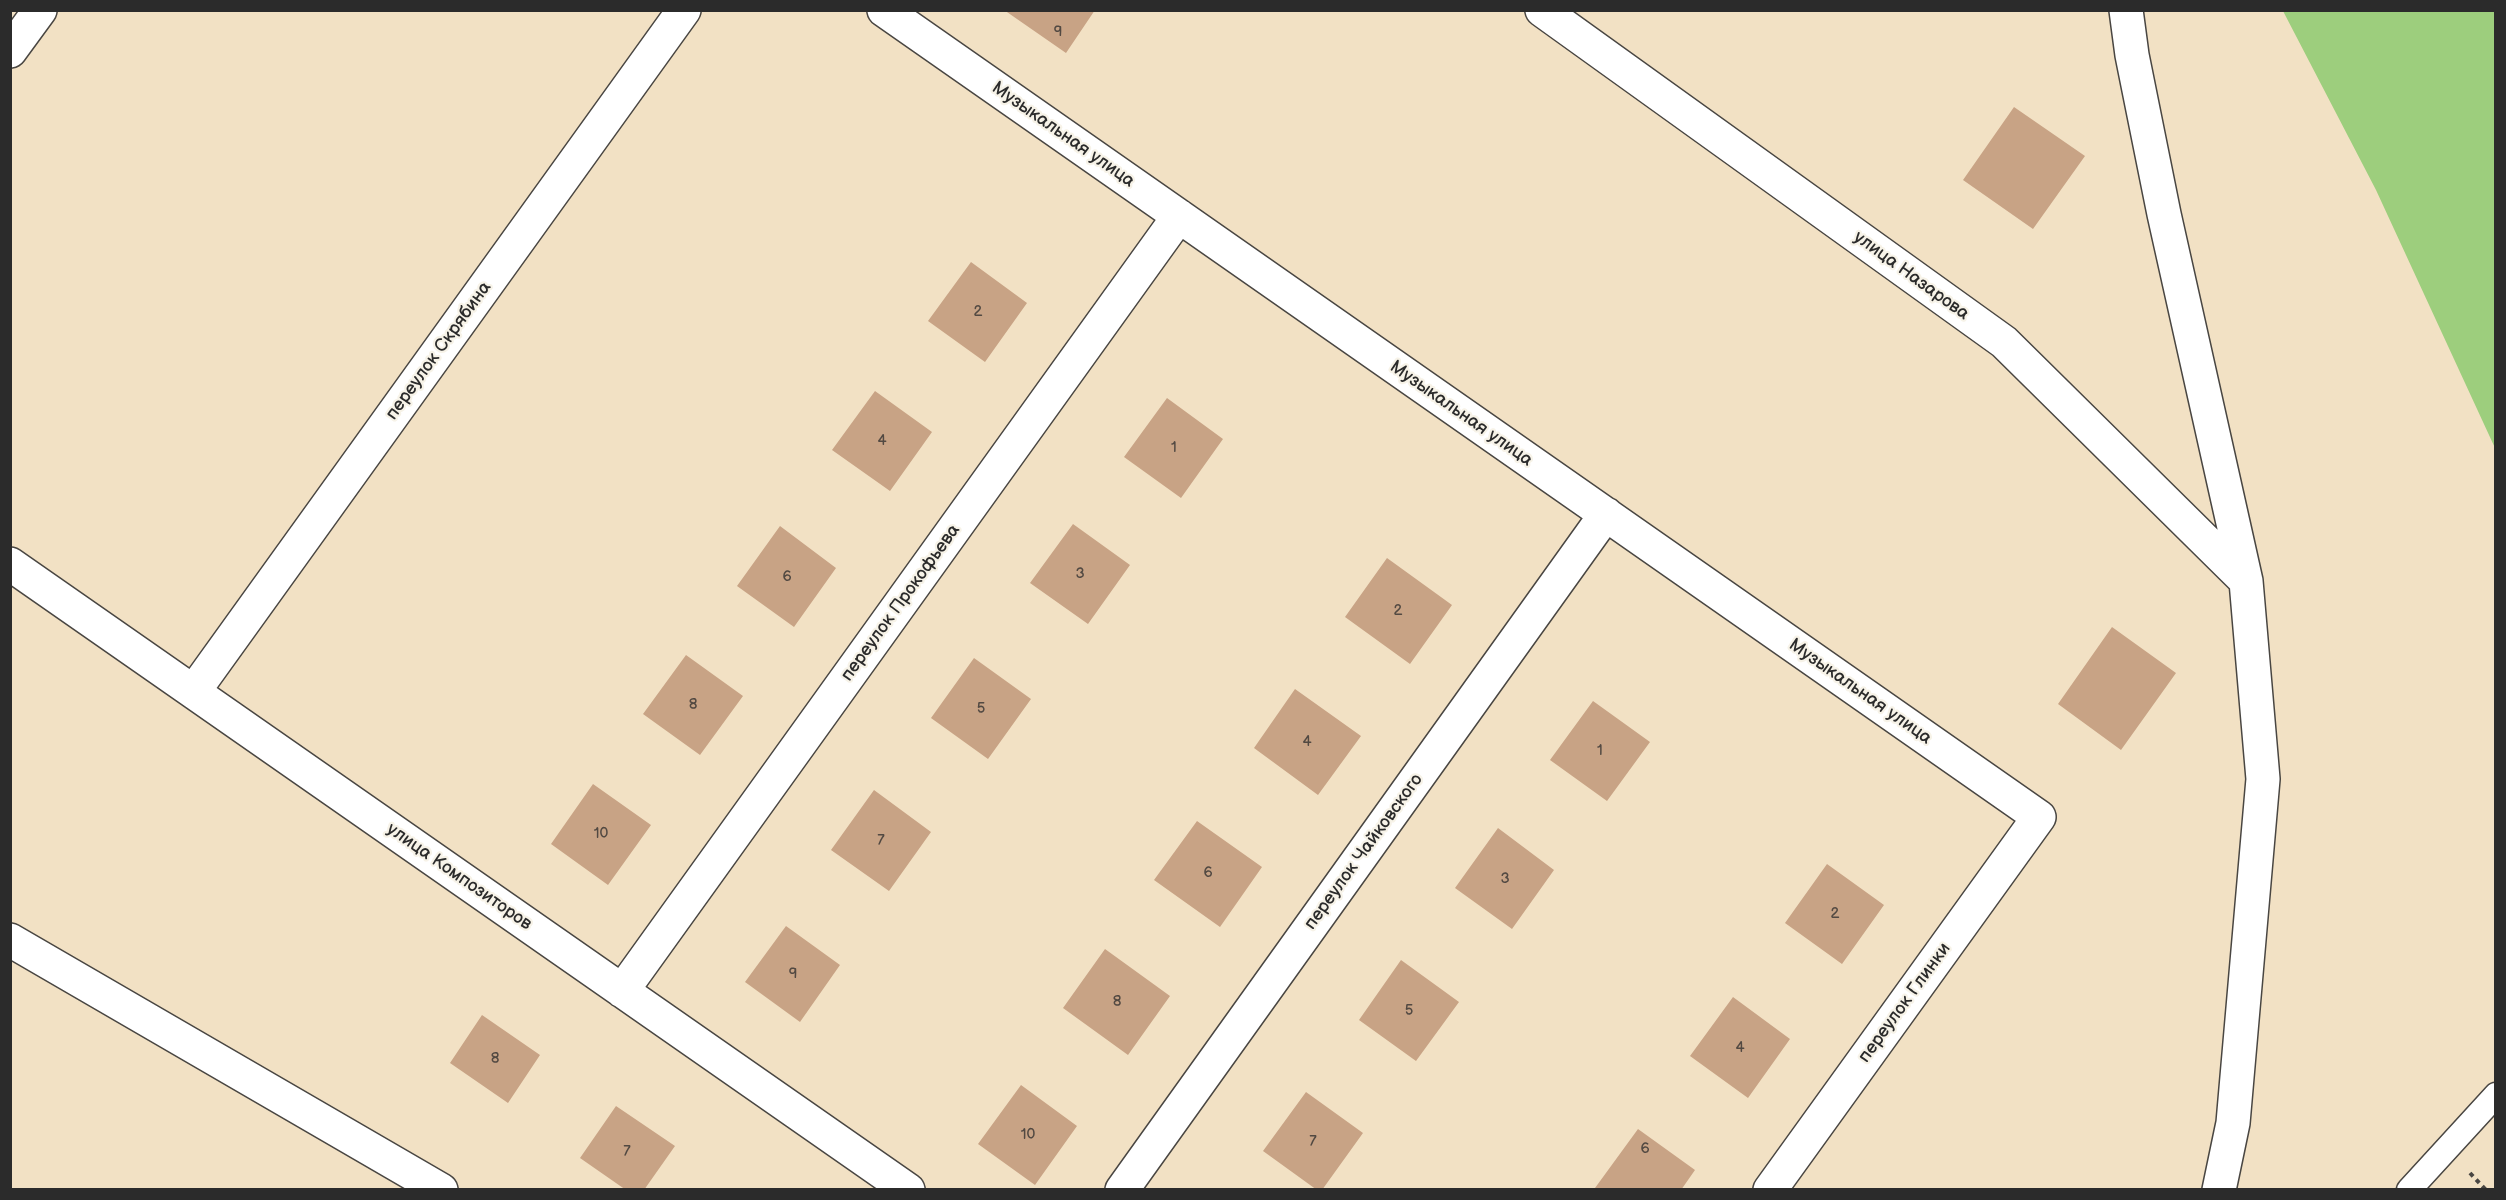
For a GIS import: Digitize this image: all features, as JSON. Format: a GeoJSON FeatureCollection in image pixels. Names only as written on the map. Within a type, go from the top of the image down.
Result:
{"type":"FeatureCollection","features":[{"type":"Feature","properties":{"kind":"street"},"geometry":{"type":"LineString","coordinates":[[10,51],[40,10]]}},
{"type":"Feature","properties":{"kind":"street","name":"переулок Скрябина"},"geometry":{"type":"LineString","coordinates":[[194,691],[684,10]]}},
{"type":"Feature","properties":{"kind":"street","name":"Музыкальная улица"},"geometry":{"type":"LineString","coordinates":[[884,10],[2039,817]]}},
{"type":"Feature","properties":{"kind":"street","name":"улица Назарова"},"geometry":{"type":"LineString","coordinates":[[1542,10],[2004,342],[2246,581]]}},
{"type":"Feature","properties":{"kind":"street"},"geometry":{"type":"LineString","coordinates":[[2126,10],[2132,56],[2164,214],[2246,581],[2263,779],[2233,1124],[2218,1190]]}},
{"type":"Feature","properties":{"kind":"street","name":"переулок Прокофьева"},"geometry":{"type":"LineString","coordinates":[[622,991],[1179,216]]}},
{"type":"Feature","properties":{"kind":"street","name":"переулок Чайковского"},"geometry":{"type":"LineString","coordinates":[[1122,1190],[1606,514]]}},
{"type":"Feature","properties":{"kind":"street","name":"улица Композиторов"},"geometry":{"type":"LineString","coordinates":[[10,564],[908,1190]]}},
{"type":"Feature","properties":{"kind":"street","name":"переулок Глинки"},"geometry":{"type":"LineString","coordinates":[[1770,1190],[2039,817]]}},
{"type":"Feature","properties":{"kind":"street"},"geometry":{"type":"LineString","coordinates":[[10,940],[441,1190]]}},
{"type":"Feature","properties":{"kind":"lane"},"geometry":{"type":"LineString","coordinates":[[2409,1190],[2496,1095]]}},
{"type":"Feature","properties":{"kind":"green space"},"geometry":{"type":"Polygon","coordinates":[[[2283,11],[2495,11],[2495,448],[2376,190],[2283,11]]]}},
{"type":"Feature","properties":{"kind":"building"},"geometry":{"type":"Polygon","coordinates":[[[1004,10],[1095,10],[1066,53],[1004,10]]]}},
{"type":"Feature","properties":{"kind":"building"},"geometry":{"type":"Polygon","coordinates":[[[2014,107],[2085,156],[2033,229],[1963,180],[2014,107]]]}},
{"type":"Feature","properties":{"kind":"building"},"geometry":{"type":"Polygon","coordinates":[[[971,262],[1027,303],[985,362],[928,321],[971,262]]]}},
{"type":"Feature","properties":{"kind":"building"},"geometry":{"type":"Polygon","coordinates":[[[875,391],[932,432],[890,491],[832,450],[875,391]]]}},
{"type":"Feature","properties":{"kind":"building"},"geometry":{"type":"Polygon","coordinates":[[[1167,398],[1223,439],[1181,498],[1124,457],[1167,398]]]}},
{"type":"Feature","properties":{"kind":"building"},"geometry":{"type":"Polygon","coordinates":[[[1073,524],[1130,565],[1088,624],[1030,583],[1073,524]]]}},
{"type":"Feature","properties":{"kind":"building"},"geometry":{"type":"Polygon","coordinates":[[[780,526],[836,568],[794,627],[737,586],[780,526]]]}},
{"type":"Feature","properties":{"kind":"building"},"geometry":{"type":"Polygon","coordinates":[[[1387,558],[1452,605],[1410,664],[1345,617],[1387,558]]]}},
{"type":"Feature","properties":{"kind":"building"},"geometry":{"type":"Polygon","coordinates":[[[2112,627],[2176,673],[2121,750],[2058,704],[2112,627]]]}},
{"type":"Feature","properties":{"kind":"building"},"geometry":{"type":"Polygon","coordinates":[[[686,655],[743,696],[700,755],[643,714],[686,655]]]}},
{"type":"Feature","properties":{"kind":"building"},"geometry":{"type":"Polygon","coordinates":[[[974,658],[1031,699],[988,759],[931,718],[974,658]]]}},
{"type":"Feature","properties":{"kind":"building"},"geometry":{"type":"Polygon","coordinates":[[[1295,689],[1361,736],[1318,795],[1254,748],[1295,689]]]}},
{"type":"Feature","properties":{"kind":"building"},"geometry":{"type":"Polygon","coordinates":[[[1593,701],[1650,742],[1607,801],[1550,760],[1593,701]]]}},
{"type":"Feature","properties":{"kind":"building"},"geometry":{"type":"Polygon","coordinates":[[[593,784],[651,825],[608,885],[551,844],[593,784]]]}},
{"type":"Feature","properties":{"kind":"building"},"geometry":{"type":"Polygon","coordinates":[[[874,790],[931,832],[889,891],[831,850],[874,790]]]}},
{"type":"Feature","properties":{"kind":"building"},"geometry":{"type":"Polygon","coordinates":[[[1197,821],[1262,867],[1220,927],[1154,880],[1197,821]]]}},
{"type":"Feature","properties":{"kind":"building"},"geometry":{"type":"Polygon","coordinates":[[[1498,828],[1554,870],[1512,929],[1455,888],[1498,828]]]}},
{"type":"Feature","properties":{"kind":"building"},"geometry":{"type":"Polygon","coordinates":[[[1827,864],[1884,905],[1842,964],[1785,923],[1827,864]]]}},
{"type":"Feature","properties":{"kind":"building"},"geometry":{"type":"Polygon","coordinates":[[[786,926],[840,965],[800,1022],[745,982],[786,926]]]}},
{"type":"Feature","properties":{"kind":"building"},"geometry":{"type":"Polygon","coordinates":[[[1105,949],[1170,996],[1128,1055],[1063,1008],[1105,949]]]}},
{"type":"Feature","properties":{"kind":"building"},"geometry":{"type":"Polygon","coordinates":[[[1401,960],[1459,1002],[1416,1061],[1359,1020],[1401,960]]]}},
{"type":"Feature","properties":{"kind":"building"},"geometry":{"type":"Polygon","coordinates":[[[1733,997],[1790,1039],[1748,1098],[1690,1056],[1733,997]]]}},
{"type":"Feature","properties":{"kind":"building"},"geometry":{"type":"Polygon","coordinates":[[[482,1015],[540,1055],[508,1103],[450,1063],[482,1015]]]}},
{"type":"Feature","properties":{"kind":"building"},"geometry":{"type":"Polygon","coordinates":[[[1021,1085],[1077,1126],[1035,1185],[978,1144],[1021,1085]]]}},
{"type":"Feature","properties":{"kind":"building"},"geometry":{"type":"Polygon","coordinates":[[[1306,1092],[1363,1133],[1322,1190],[1317,1190],[1263,1151],[1306,1092]]]}},
{"type":"Feature","properties":{"kind":"building"},"geometry":{"type":"Polygon","coordinates":[[[616,1106],[675,1146],[644,1190],[626,1190],[580,1158],[616,1106]]]}},
{"type":"Feature","properties":{"kind":"building"},"geometry":{"type":"Polygon","coordinates":[[[1638,1129],[1695,1170],[1681,1190],[1595,1188],[1638,1129]]]}}]}
